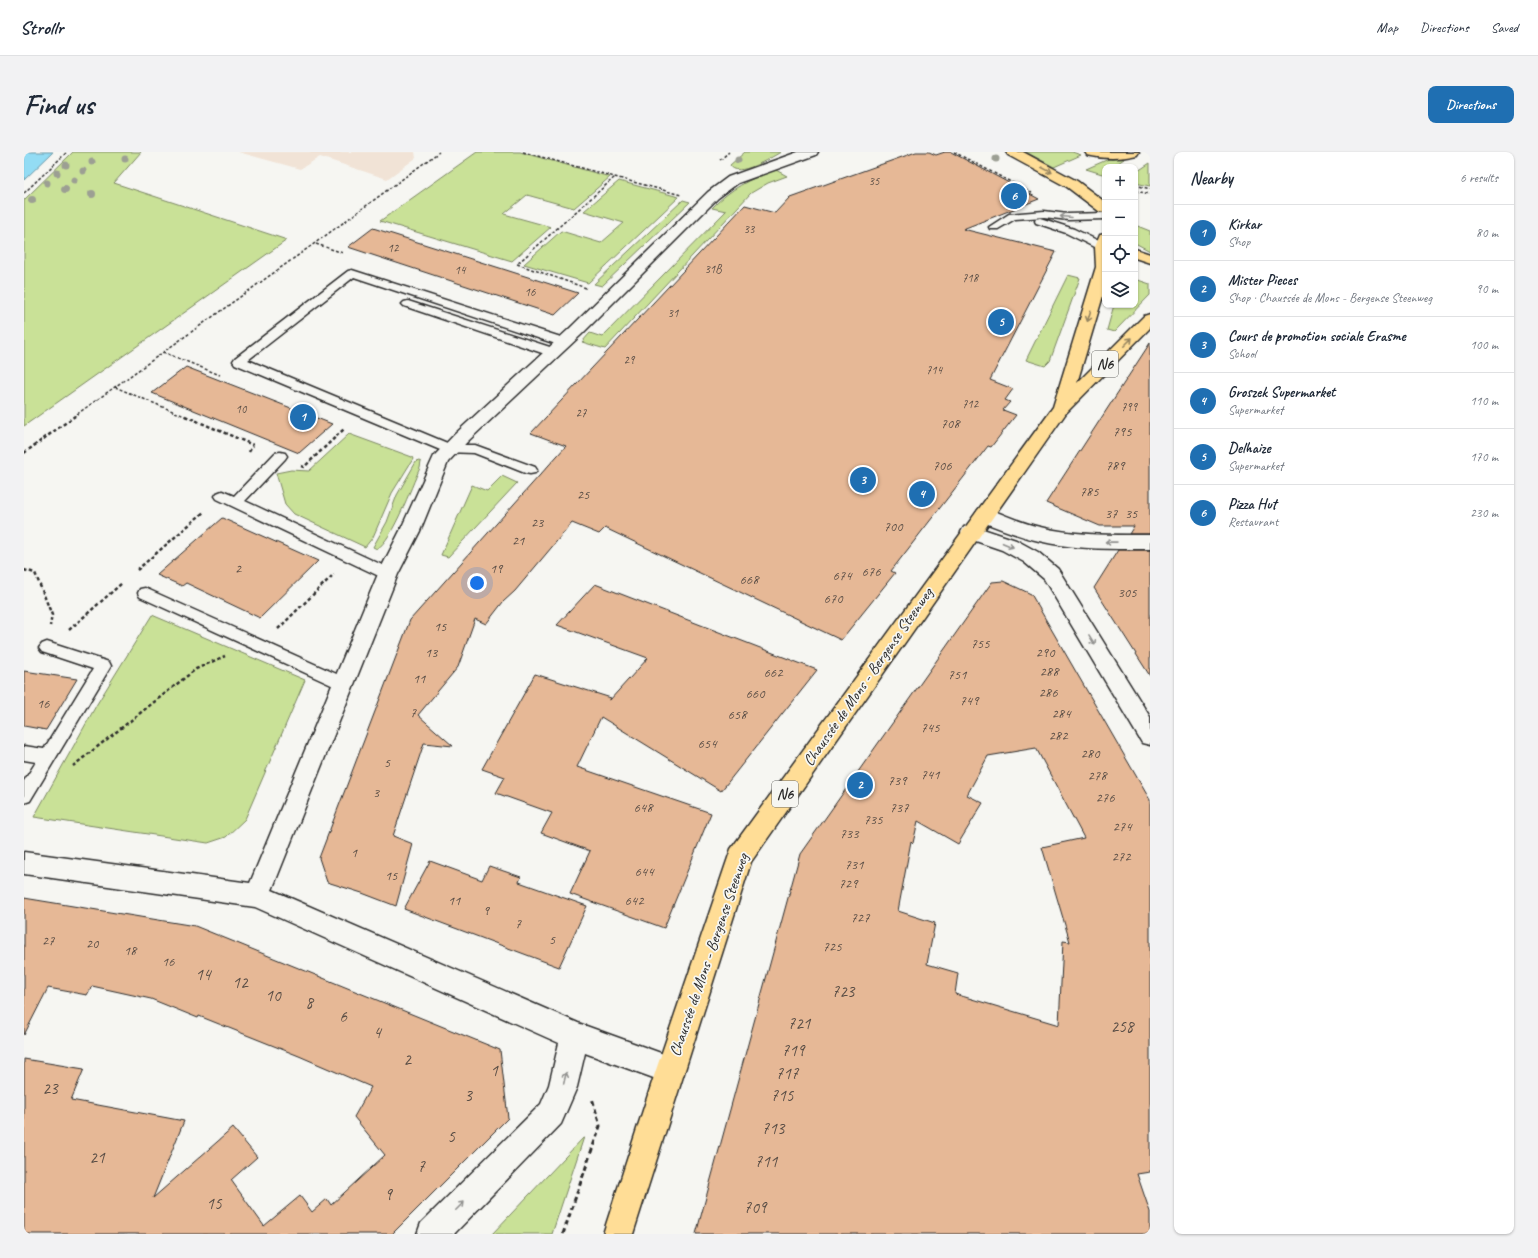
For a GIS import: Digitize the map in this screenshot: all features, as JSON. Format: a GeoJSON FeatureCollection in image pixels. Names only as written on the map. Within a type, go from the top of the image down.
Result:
{"type":"FeatureCollection","features":[{"type":"Feature","properties":{"kind":"main road"},"geometry":{"type":"LineString","coordinates":[[1013,152],[1072,184],[1102,207]]}},
{"type":"Feature","properties":{"kind":"main road"},"geometry":{"type":"LineString","coordinates":[[1092,152],[1137,157]]}},
{"type":"Feature","properties":{"kind":"main road"},"geometry":{"type":"LineString","coordinates":[[1138,254],[1150,259]]}},
{"type":"Feature","properties":{"kind":"main road","name":"Chaussée de Mons - Bergense Steenweg"},"geometry":{"type":"LineString","coordinates":[[1060,409],[1102,272]]}},
{"type":"Feature","properties":{"kind":"main road","name":"Chaussée de Mons - Bergense Steenweg"},"geometry":{"type":"LineString","coordinates":[[618,1234],[740,857],[1060,409],[1150,320]]}},
{"type":"Feature","properties":{"kind":"street"},"geometry":{"type":"LineString","coordinates":[[257,896],[388,574],[410,531],[440,460],[713,195],[733,180],[811,152]]}},
{"type":"Feature","properties":{"kind":"street"},"geometry":{"type":"LineString","coordinates":[[978,524],[1020,529],[1077,541],[1150,542]]}},
{"type":"Feature","properties":{"kind":"street"},"geometry":{"type":"LineString","coordinates":[[978,524],[1009,546],[1031,557],[1051,574],[1150,736]]}},
{"type":"Feature","properties":{"kind":"street"},"geometry":{"type":"LineString","coordinates":[[24,863],[257,896],[575,1036],[670,1070]]}},
{"type":"Feature","properties":{"kind":"street"},"geometry":{"type":"LineString","coordinates":[[432,1234],[551,1114],[563,1087],[575,1036]]}},
{"type":"Feature","properties":{"kind":"lane"},"geometry":{"type":"LineString","coordinates":[[1102,216],[1068,217],[1044,214],[1013,216],[994,227],[1024,220],[1043,221],[1102,242]]}},
{"type":"Feature","properties":{"kind":"lane"},"geometry":{"type":"LineString","coordinates":[[530,470],[476,449],[450,450],[239,361],[352,273],[558,347]]}},
{"type":"Feature","properties":{"kind":"lane"},"geometry":{"type":"LineString","coordinates":[[408,304],[558,347]]}},
{"type":"Feature","properties":{"kind":"lane"},"geometry":{"type":"LineString","coordinates":[[236,503],[280,456]]}},
{"type":"Feature","properties":{"kind":"lane"},"geometry":{"type":"LineString","coordinates":[[222,496],[388,574]]}},
{"type":"Feature","properties":{"kind":"lane"},"geometry":{"type":"LineString","coordinates":[[145,594],[344,684]]}},
{"type":"Feature","properties":{"kind":"lane"},"geometry":{"type":"LineString","coordinates":[[24,796],[37,778],[104,666],[48,648]]}},
{"type":"Feature","properties":{"kind":"lane"},"geometry":{"type":"LineString","coordinates":[[24,753],[49,758]]}},
{"type":"Feature","properties":{"kind":"path"},"geometry":{"type":"LineString","coordinates":[[24,193],[66,152]]}},
{"type":"Feature","properties":{"kind":"path"},"geometry":{"type":"LineString","coordinates":[[24,453],[316,244],[439,152]]}},
{"type":"Feature","properties":{"kind":"path"},"geometry":{"type":"LineString","coordinates":[[522,152],[683,196]]}},
{"type":"Feature","properties":{"kind":"path"},"geometry":{"type":"LineString","coordinates":[[721,159],[729,152]]}},
{"type":"Feature","properties":{"kind":"path"},"geometry":{"type":"LineString","coordinates":[[954,152],[1025,190],[1032,187]]}},
{"type":"Feature","properties":{"kind":"path"},"geometry":{"type":"LineString","coordinates":[[588,288],[517,264],[615,177]]}},
{"type":"Feature","properties":{"kind":"path"},"geometry":{"type":"LineString","coordinates":[[1138,186],[1150,189]]}},
{"type":"Feature","properties":{"kind":"path"},"geometry":{"type":"LineString","coordinates":[[1138,192],[1150,194]]}},
{"type":"Feature","properties":{"kind":"path"},"geometry":{"type":"LineString","coordinates":[[115,387],[304,466],[348,425]]}},
{"type":"Feature","properties":{"kind":"path"},"geometry":{"type":"LineString","coordinates":[[247,458],[253,445]]}},
{"type":"Feature","properties":{"kind":"path"},"geometry":{"type":"LineString","coordinates":[[136,572],[222,496]]}},
{"type":"Feature","properties":{"kind":"path"},"geometry":{"type":"LineString","coordinates":[[37,778],[68,771],[196,669],[222,659],[253,644],[352,557]]}},
{"type":"Feature","properties":{"kind":"path"},"geometry":{"type":"LineString","coordinates":[[24,570],[35,574],[52,615],[48,648]]}},
{"type":"Feature","properties":{"kind":"path"},"geometry":{"type":"LineString","coordinates":[[48,648],[124,582]]}},
{"type":"Feature","properties":{"kind":"path"},"geometry":{"type":"LineString","coordinates":[[563,1234],[600,1126]]}},
{"type":"Feature","properties":{"kind":"shaded area"},"geometry":{"type":"Polygon","coordinates":[[[238,152],[415,152],[416,158],[387,179],[320,157],[300,169],[238,152]]]}},
{"type":"Feature","properties":{"kind":"green space"},"geometry":{"type":"Polygon","coordinates":[[[73,152],[141,152],[114,183],[287,240],[24,426],[24,200],[73,152]]]}},
{"type":"Feature","properties":{"kind":"green space"},"geometry":{"type":"Polygon","coordinates":[[[477,152],[520,152],[610,177],[574,208],[527,195],[504,214],[551,227],[512,261],[380,221],[477,152]]]}},
{"type":"Feature","properties":{"kind":"green space"},"geometry":{"type":"Polygon","coordinates":[[[745,152],[781,152],[746,169],[734,169],[730,165],[745,152]]]}},
{"type":"Feature","properties":{"kind":"green space"},"geometry":{"type":"Polygon","coordinates":[[[1026,152],[1072,152],[1081,155],[1054,167],[1026,152]]]}},
{"type":"Feature","properties":{"kind":"green space"},"geometry":{"type":"Polygon","coordinates":[[[1111,158],[1124,159],[1116,164],[1102,164],[1102,174],[1086,169],[1111,158]]]}},
{"type":"Feature","properties":{"kind":"green space"},"geometry":{"type":"Polygon","coordinates":[[[1150,163],[1150,186],[1138,184],[1138,171],[1150,163]]]}},
{"type":"Feature","properties":{"kind":"green space"},"geometry":{"type":"Polygon","coordinates":[[[774,169],[787,176],[768,183],[751,193],[605,349],[582,342],[590,333],[602,337],[726,211],[712,208],[719,201],[741,185],[774,169]]]}},
{"type":"Feature","properties":{"kind":"green space"},"geometry":{"type":"Polygon","coordinates":[[[619,181],[679,197],[588,283],[524,264],[561,231],[601,243],[624,223],[584,211],[619,181]]]}},
{"type":"Feature","properties":{"kind":"green space"},"geometry":{"type":"Polygon","coordinates":[[[683,200],[690,202],[602,286],[594,284],[683,200]]]}},
{"type":"Feature","properties":{"kind":"green space"},"geometry":{"type":"Polygon","coordinates":[[[1138,226],[1150,231],[1150,251],[1138,245],[1138,226]]]}},
{"type":"Feature","properties":{"kind":"green space"},"geometry":{"type":"Polygon","coordinates":[[[1068,275],[1080,278],[1050,361],[1045,366],[1026,360],[1068,275]]]}},
{"type":"Feature","properties":{"kind":"green space"},"geometry":{"type":"Polygon","coordinates":[[[1138,280],[1150,284],[1150,295],[1138,307],[1138,280]]]}},
{"type":"Feature","properties":{"kind":"green space"},"geometry":{"type":"Polygon","coordinates":[[[1113,308],[1137,308],[1114,332],[1107,330],[1113,308]]]}},
{"type":"Feature","properties":{"kind":"green space"},"geometry":{"type":"Polygon","coordinates":[[[349,434],[412,457],[413,459],[392,493],[373,537],[365,547],[294,514],[285,504],[276,473],[291,470],[309,471],[349,434]]]}},
{"type":"Feature","properties":{"kind":"green space"},"geometry":{"type":"Polygon","coordinates":[[[416,462],[421,462],[420,468],[395,524],[383,543],[377,549],[373,547],[387,522],[397,495],[416,462]]]}},
{"type":"Feature","properties":{"kind":"green space"},"geometry":{"type":"Polygon","coordinates":[[[502,476],[517,483],[448,557],[441,555],[472,485],[487,491],[502,476]]]}},
{"type":"Feature","properties":{"kind":"green space"},"geometry":{"type":"Polygon","coordinates":[[[152,615],[305,680],[245,819],[226,837],[208,843],[34,817],[97,704],[152,615]]]}},
{"type":"Feature","properties":{"kind":"green space"},"geometry":{"type":"Polygon","coordinates":[[[584,1137],[552,1234],[492,1234],[584,1137]]]}},
{"type":"Feature","properties":{"kind":"water"},"geometry":{"type":"Polygon","coordinates":[[[24,152],[53,152],[24,180],[24,152]]]}},
{"type":"Feature","properties":{"kind":"building"},"geometry":{"type":"Polygon","coordinates":[[[916,152],[929,152],[936,155],[951,152],[1039,199],[963,229],[1056,252],[990,380],[1013,389],[1005,400],[1010,402],[1003,410],[1016,415],[991,447],[988,446],[891,571],[895,573],[841,640],[605,528],[599,534],[572,523],[515,591],[503,602],[486,624],[475,619],[458,667],[418,715],[453,746],[424,743],[393,836],[413,844],[396,906],[327,882],[319,858],[410,620],[566,446],[531,433],[745,205],[775,213],[790,197],[916,152]]]}},
{"type":"Feature","properties":{"kind":"building"},"geometry":{"type":"Polygon","coordinates":[[[373,228],[578,293],[555,315],[348,247],[373,228]]]}},
{"type":"Feature","properties":{"kind":"building"},"geometry":{"type":"Polygon","coordinates":[[[1150,343],[1150,534],[1129,534],[1134,526],[1100,526],[1046,503],[1150,343]]]}},
{"type":"Feature","properties":{"kind":"building"},"geometry":{"type":"Polygon","coordinates":[[[186,367],[332,424],[299,453],[152,393],[186,367]]]}},
{"type":"Feature","properties":{"kind":"building"},"geometry":{"type":"Polygon","coordinates":[[[222,518],[318,561],[260,618],[186,583],[182,586],[157,575],[222,518]]]}},
{"type":"Feature","properties":{"kind":"building"},"geometry":{"type":"Polygon","coordinates":[[[1118,550],[1150,550],[1150,676],[1094,588],[1118,550]]]}},
{"type":"Feature","properties":{"kind":"building"},"geometry":{"type":"Polygon","coordinates":[[[1003,581],[1031,594],[1150,800],[1150,1172],[1137,1174],[1150,1212],[1150,1234],[696,1234],[800,854],[992,582],[1003,581]],[[1036,748],[988,756],[967,795],[983,803],[958,844],[918,821],[913,843],[911,841],[898,911],[935,923],[927,964],[958,973],[955,994],[1059,1025],[1063,941],[1070,942],[1042,847],[1084,838],[1036,748]]]}},
{"type":"Feature","properties":{"kind":"building"},"geometry":{"type":"Polygon","coordinates":[[[595,584],[817,670],[721,791],[601,717],[577,767],[711,813],[664,928],[570,894],[590,851],[541,833],[552,813],[496,793],[505,777],[482,769],[535,674],[611,698],[609,701],[648,658],[557,625],[595,584]]]}},
{"type":"Feature","properties":{"kind":"building"},"geometry":{"type":"Polygon","coordinates":[[[24,671],[77,679],[46,730],[24,726],[24,671]]]}},
{"type":"Feature","properties":{"kind":"building"},"geometry":{"type":"Polygon","coordinates":[[[430,861],[482,880],[489,866],[521,877],[519,882],[587,906],[559,967],[404,909],[430,861]]]}},
{"type":"Feature","properties":{"kind":"building"},"geometry":{"type":"Polygon","coordinates":[[[24,898],[195,926],[500,1050],[508,1118],[392,1234],[24,1234],[24,1059],[84,1069],[71,1100],[184,1121],[153,1198],[233,1128],[257,1157],[231,1180],[264,1226],[300,1196],[312,1212],[327,1199],[331,1205],[385,1155],[354,1117],[371,1087],[199,1016],[198,1018],[151,999],[92,986],[87,995],[48,988],[24,1035],[24,898]]]}},
{"type":"Feature","properties":{"kind":"place","name":"Pizza Hut"},"geometry":{"type":"Point","coordinates":[1014,196]}},
{"type":"Feature","properties":{"kind":"place","name":"Delhaize"},"geometry":{"type":"Point","coordinates":[1001,322]}},
{"type":"Feature","properties":{"kind":"place","name":"Kirkar"},"geometry":{"type":"Point","coordinates":[303,417]}},
{"type":"Feature","properties":{"kind":"place","name":"Cours de promotion sociale Erasme"},"geometry":{"type":"Point","coordinates":[863,480]}},
{"type":"Feature","properties":{"kind":"place","name":"Groszek Supermarket"},"geometry":{"type":"Point","coordinates":[922,494]}},
{"type":"Feature","properties":{"kind":"place","name":"Mister Pieces"},"geometry":{"type":"Point","coordinates":[860,785]}}]}
